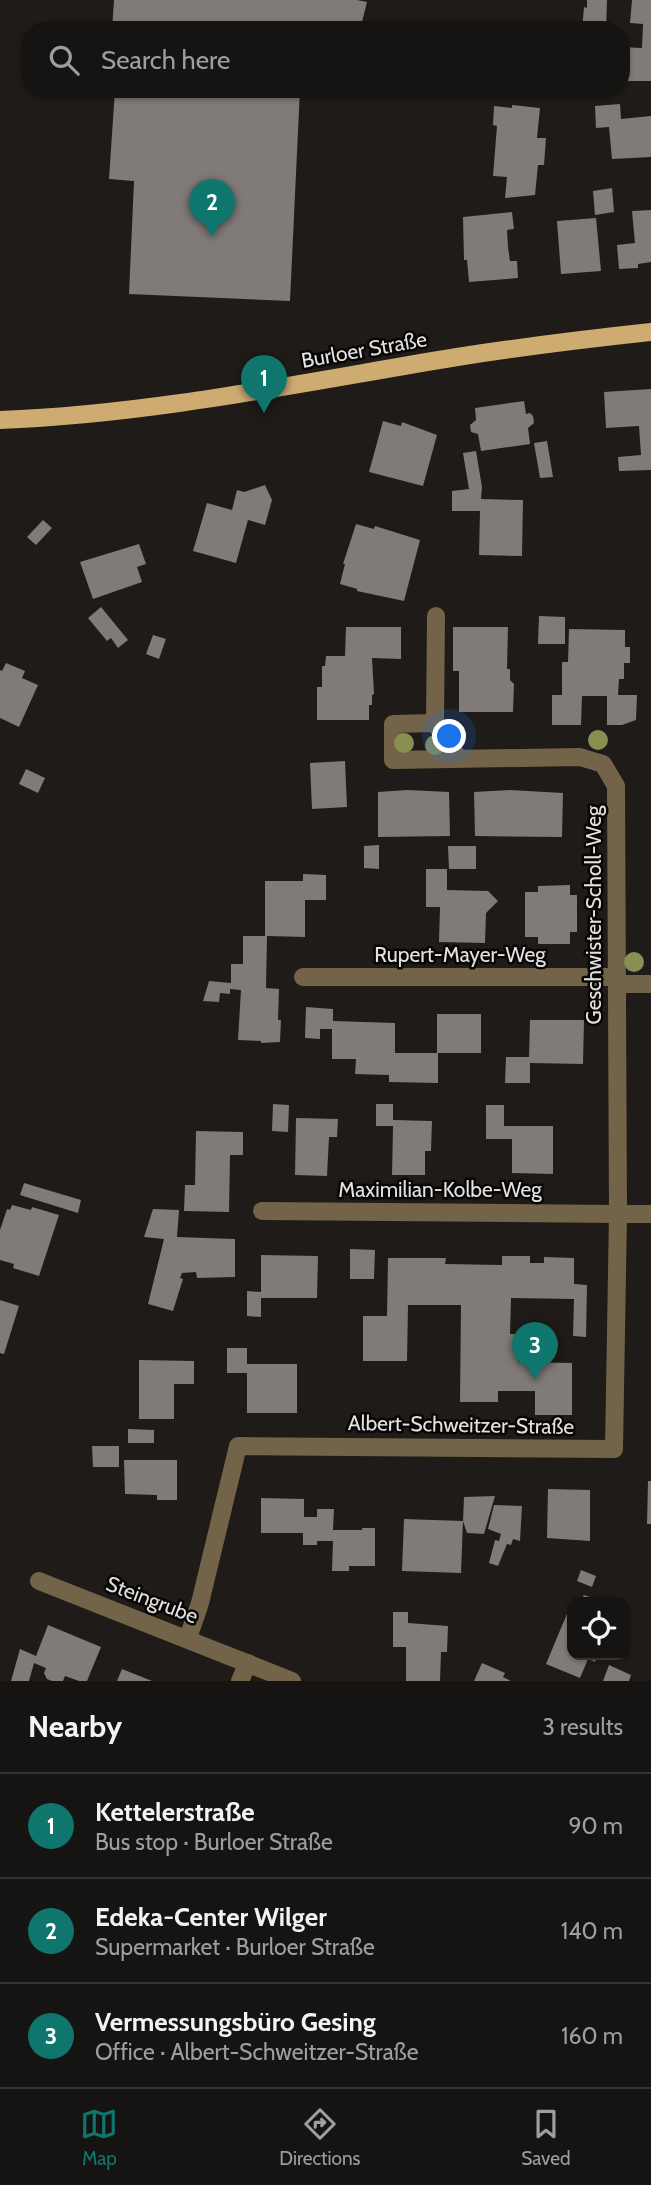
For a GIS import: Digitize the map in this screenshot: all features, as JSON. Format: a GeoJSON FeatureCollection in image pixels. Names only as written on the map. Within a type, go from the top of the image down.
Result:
{"type":"FeatureCollection","features":[{"type":"Feature","properties":{"kind":"main road","name":"Burloer Straße"},"geometry":{"type":"LineString","coordinates":[[0,420],[153,406],[332,380],[526,347],[651,332]]}},
{"type":"Feature","properties":{"kind":"street"},"geometry":{"type":"LineString","coordinates":[[436,616],[435,723],[459,759]]}},
{"type":"Feature","properties":{"kind":"street","name":"Geschwister-Scholl-Weg"},"geometry":{"type":"LineString","coordinates":[[435,723],[393,724],[393,760],[580,757],[603,764],[616,786],[618,1214]]}},
{"type":"Feature","properties":{"kind":"street","name":"Rupert-Mayer-Weg"},"geometry":{"type":"LineString","coordinates":[[303,977],[617,981],[651,984]]}},
{"type":"Feature","properties":{"kind":"street","name":"Maximilian-Kolbe-Weg"},"geometry":{"type":"LineString","coordinates":[[262,1211],[618,1214]]}},
{"type":"Feature","properties":{"kind":"street"},"geometry":{"type":"LineString","coordinates":[[618,1214],[651,1214]]}},
{"type":"Feature","properties":{"kind":"street","name":"Albert-Schweitzer-Straße"},"geometry":{"type":"LineString","coordinates":[[188,1638],[200,1603],[238,1446],[614,1449],[618,1214]]}},
{"type":"Feature","properties":{"kind":"street","name":"Steingrube"},"geometry":{"type":"LineString","coordinates":[[39,1581],[292,1681]]}},
{"type":"Feature","properties":{"kind":"street"},"geometry":{"type":"LineString","coordinates":[[240,1681],[248,1663]]}},
{"type":"Feature","properties":{"kind":"building"},"geometry":{"type":"Polygon","coordinates":[[[114,0],[367,2],[362,21],[113,21],[114,0]]]}},
{"type":"Feature","properties":{"kind":"building"},"geometry":{"type":"Polygon","coordinates":[[[587,0],[607,0],[606,21],[583,21],[584,7],[587,8],[587,0]]]}},
{"type":"Feature","properties":{"kind":"building"},"geometry":{"type":"Polygon","coordinates":[[[632,0],[651,0],[651,81],[630,81],[630,47],[642,48],[643,24],[630,23],[632,0]]]}},
{"type":"Feature","properties":{"kind":"building"},"geometry":{"type":"Polygon","coordinates":[[[114,98],[300,98],[290,301],[129,294],[134,181],[109,179],[114,98]]]}},
{"type":"Feature","properties":{"kind":"building"},"geometry":{"type":"Polygon","coordinates":[[[620,104],[621,119],[651,116],[651,157],[612,159],[609,127],[596,128],[595,106],[620,104]]]}},
{"type":"Feature","properties":{"kind":"building"},"geometry":{"type":"Polygon","coordinates":[[[512,105],[540,108],[537,138],[546,138],[544,165],[538,165],[535,195],[505,198],[507,177],[493,176],[497,126],[493,125],[494,106],[512,108],[512,105]]]}},
{"type":"Feature","properties":{"kind":"building"},"geometry":{"type":"Polygon","coordinates":[[[612,188],[614,212],[595,215],[593,191],[612,188]]]}},
{"type":"Feature","properties":{"kind":"building"},"geometry":{"type":"Polygon","coordinates":[[[651,210],[651,262],[638,264],[638,268],[619,269],[617,245],[635,243],[632,211],[651,210]]]}},
{"type":"Feature","properties":{"kind":"building"},"geometry":{"type":"Polygon","coordinates":[[[512,212],[514,229],[507,230],[508,247],[510,261],[517,261],[518,278],[469,282],[467,260],[464,260],[463,217],[512,212]]]}},
{"type":"Feature","properties":{"kind":"building"},"geometry":{"type":"Polygon","coordinates":[[[596,218],[601,271],[561,274],[557,221],[596,218]]]}},
{"type":"Feature","properties":{"kind":"building"},"geometry":{"type":"Polygon","coordinates":[[[651,389],[651,470],[619,471],[618,457],[641,455],[639,426],[606,428],[604,392],[651,389]]]}},
{"type":"Feature","properties":{"kind":"building"},"geometry":{"type":"Polygon","coordinates":[[[524,401],[526,414],[533,416],[534,423],[528,428],[530,444],[481,451],[478,434],[471,432],[470,425],[476,420],[475,408],[524,401]]]}},
{"type":"Feature","properties":{"kind":"building"},"geometry":{"type":"Polygon","coordinates":[[[383,421],[401,426],[402,422],[437,435],[423,486],[369,472],[383,421]]]}},
{"type":"Feature","properties":{"kind":"building"},"geometry":{"type":"Polygon","coordinates":[[[547,441],[553,477],[540,478],[534,443],[547,441]]]}},
{"type":"Feature","properties":{"kind":"building"},"geometry":{"type":"Polygon","coordinates":[[[476,451],[482,487],[481,499],[523,500],[522,556],[479,555],[480,511],[452,511],[452,491],[469,489],[463,453],[476,451]]]}},
{"type":"Feature","properties":{"kind":"building"},"geometry":{"type":"Polygon","coordinates":[[[265,485],[272,500],[265,525],[248,520],[236,563],[193,551],[207,503],[232,510],[237,490],[244,492],[265,485]]]}},
{"type":"Feature","properties":{"kind":"building"},"geometry":{"type":"Polygon","coordinates":[[[43,520],[52,528],[36,545],[27,537],[43,520]]]}},
{"type":"Feature","properties":{"kind":"building"},"geometry":{"type":"Polygon","coordinates":[[[356,524],[374,529],[375,526],[420,540],[404,601],[357,591],[340,584],[343,564],[356,524]]]}},
{"type":"Feature","properties":{"kind":"building"},"geometry":{"type":"Polygon","coordinates":[[[139,544],[146,564],[137,567],[142,582],[93,599],[80,562],[139,544]]]}},
{"type":"Feature","properties":{"kind":"building"},"geometry":{"type":"Polygon","coordinates":[[[101,607],[128,640],[118,648],[111,638],[107,641],[88,618],[101,607]]]}},
{"type":"Feature","properties":{"kind":"building"},"geometry":{"type":"Polygon","coordinates":[[[539,616],[565,617],[565,644],[538,644],[539,616]]]}},
{"type":"Feature","properties":{"kind":"building"},"geometry":{"type":"Polygon","coordinates":[[[346,627],[401,627],[401,659],[372,658],[374,694],[372,705],[369,705],[369,720],[317,720],[317,687],[322,687],[322,666],[325,666],[326,656],[345,656],[346,627]]]}},
{"type":"Feature","properties":{"kind":"building"},"geometry":{"type":"Polygon","coordinates":[[[453,627],[508,627],[507,669],[510,669],[510,680],[514,684],[513,712],[459,712],[459,671],[453,671],[453,627]]]}},
{"type":"Feature","properties":{"kind":"building"},"geometry":{"type":"Polygon","coordinates":[[[569,629],[625,630],[625,647],[630,647],[630,663],[624,663],[624,679],[619,679],[618,695],[637,695],[636,720],[622,725],[607,725],[607,696],[582,696],[581,725],[552,725],[552,695],[562,695],[562,662],[568,662],[569,629]]]}},
{"type":"Feature","properties":{"kind":"building"},"geometry":{"type":"Polygon","coordinates":[[[153,635],[166,639],[159,659],[146,654],[153,635]]]}},
{"type":"Feature","properties":{"kind":"building"},"geometry":{"type":"Polygon","coordinates":[[[6,663],[25,671],[22,678],[38,685],[19,727],[0,718],[0,670],[2,671],[6,663]]]}},
{"type":"Feature","properties":{"kind":"building"},"geometry":{"type":"Polygon","coordinates":[[[345,761],[347,807],[312,809],[310,763],[345,761]]]}},
{"type":"Feature","properties":{"kind":"building"},"geometry":{"type":"Polygon","coordinates":[[[26,769],[45,778],[38,793],[19,784],[26,769]]]}},
{"type":"Feature","properties":{"kind":"building"},"geometry":{"type":"Polygon","coordinates":[[[510,790],[563,793],[562,837],[475,836],[474,792],[510,790]]]}},
{"type":"Feature","properties":{"kind":"building"},"geometry":{"type":"Polygon","coordinates":[[[378,792],[449,792],[450,836],[378,837],[378,792]]]}},
{"type":"Feature","properties":{"kind":"building"},"geometry":{"type":"Polygon","coordinates":[[[379,845],[379,869],[364,868],[364,846],[379,845]]]}},
{"type":"Feature","properties":{"kind":"building"},"geometry":{"type":"Polygon","coordinates":[[[448,846],[476,846],[476,869],[449,869],[448,846]]]}},
{"type":"Feature","properties":{"kind":"building"},"geometry":{"type":"Polygon","coordinates":[[[426,869],[447,869],[447,890],[488,891],[498,901],[486,913],[485,943],[439,942],[440,907],[426,907],[426,869]]]}},
{"type":"Feature","properties":{"kind":"building"},"geometry":{"type":"Polygon","coordinates":[[[303,874],[326,875],[326,900],[305,900],[305,937],[267,936],[266,988],[279,989],[280,1042],[238,1040],[241,990],[230,989],[230,994],[220,993],[219,1002],[203,1001],[209,981],[231,983],[231,964],[243,964],[243,936],[265,936],[265,881],[303,881],[303,874]]]}},
{"type":"Feature","properties":{"kind":"building"},"geometry":{"type":"Polygon","coordinates":[[[570,885],[570,895],[577,895],[577,932],[570,932],[570,944],[538,944],[538,937],[525,937],[525,892],[538,892],[538,886],[570,885]]]}},
{"type":"Feature","properties":{"kind":"building"},"geometry":{"type":"Polygon","coordinates":[[[306,1007],[333,1009],[333,1021],[395,1023],[395,1053],[437,1053],[437,1014],[481,1014],[481,1053],[438,1053],[438,1083],[389,1082],[389,1075],[355,1074],[356,1059],[332,1059],[332,1029],[320,1029],[320,1039],[305,1038],[306,1007]]]}},
{"type":"Feature","properties":{"kind":"building"},"geometry":{"type":"Polygon","coordinates":[[[530,1020],[584,1020],[583,1064],[530,1063],[530,1083],[505,1083],[506,1057],[529,1057],[530,1020]]]}},
{"type":"Feature","properties":{"kind":"building"},"geometry":{"type":"Polygon","coordinates":[[[273,1104],[289,1105],[288,1132],[272,1131],[273,1104]]]}},
{"type":"Feature","properties":{"kind":"building"},"geometry":{"type":"Polygon","coordinates":[[[376,1104],[393,1104],[393,1120],[432,1121],[431,1151],[425,1151],[425,1175],[392,1175],[393,1126],[376,1126],[376,1104]]]}},
{"type":"Feature","properties":{"kind":"building"},"geometry":{"type":"Polygon","coordinates":[[[486,1105],[504,1105],[504,1126],[553,1126],[553,1174],[512,1173],[512,1139],[486,1139],[486,1105]]]}},
{"type":"Feature","properties":{"kind":"building"},"geometry":{"type":"Polygon","coordinates":[[[296,1118],[338,1119],[337,1137],[329,1137],[327,1176],[295,1175],[296,1118]]]}},
{"type":"Feature","properties":{"kind":"building"},"geometry":{"type":"Polygon","coordinates":[[[196,1131],[243,1132],[243,1155],[230,1155],[229,1212],[184,1211],[185,1185],[195,1185],[196,1131]]]}},
{"type":"Feature","properties":{"kind":"building"},"geometry":{"type":"Polygon","coordinates":[[[24,1183],[81,1200],[78,1213],[20,1195],[24,1183]]]}},
{"type":"Feature","properties":{"kind":"building"},"geometry":{"type":"Polygon","coordinates":[[[12,1205],[31,1210],[32,1207],[59,1215],[39,1276],[13,1268],[14,1264],[0,1260],[0,1230],[7,1209],[10,1210],[12,1205]]]}},
{"type":"Feature","properties":{"kind":"building"},"geometry":{"type":"Polygon","coordinates":[[[153,1209],[179,1210],[177,1237],[235,1239],[235,1277],[197,1278],[196,1272],[182,1273],[180,1278],[183,1279],[173,1311],[148,1304],[164,1239],[144,1237],[153,1209]]]}},
{"type":"Feature","properties":{"kind":"building"},"geometry":{"type":"Polygon","coordinates":[[[350,1249],[375,1250],[374,1279],[350,1279],[350,1249]]]}},
{"type":"Feature","properties":{"kind":"building"},"geometry":{"type":"Polygon","coordinates":[[[261,1255],[318,1256],[317,1298],[261,1298],[261,1317],[247,1316],[247,1291],[261,1292],[261,1255]]]}},
{"type":"Feature","properties":{"kind":"building"},"geometry":{"type":"Polygon","coordinates":[[[502,1256],[530,1256],[530,1263],[544,1263],[544,1257],[574,1258],[574,1284],[587,1285],[586,1337],[573,1336],[574,1299],[511,1298],[510,1334],[519,1334],[518,1362],[572,1363],[572,1415],[535,1415],[535,1391],[498,1391],[498,1402],[460,1402],[461,1305],[408,1305],[407,1361],[363,1361],[363,1316],[387,1316],[388,1258],[446,1258],[445,1264],[502,1265],[502,1256]]]}},
{"type":"Feature","properties":{"kind":"building"},"geometry":{"type":"Polygon","coordinates":[[[0,1300],[19,1306],[4,1354],[0,1353],[0,1300]]]}},
{"type":"Feature","properties":{"kind":"building"},"geometry":{"type":"Polygon","coordinates":[[[227,1348],[247,1348],[247,1364],[297,1364],[297,1413],[247,1413],[247,1373],[227,1373],[227,1348]]]}},
{"type":"Feature","properties":{"kind":"building"},"geometry":{"type":"Polygon","coordinates":[[[139,1360],[194,1361],[194,1384],[174,1384],[174,1419],[139,1419],[139,1360]]]}},
{"type":"Feature","properties":{"kind":"building"},"geometry":{"type":"Polygon","coordinates":[[[128,1429],[154,1430],[154,1443],[128,1443],[128,1429]]]}},
{"type":"Feature","properties":{"kind":"building"},"geometry":{"type":"Polygon","coordinates":[[[92,1446],[119,1446],[119,1467],[93,1467],[92,1446]]]}},
{"type":"Feature","properties":{"kind":"building"},"geometry":{"type":"Polygon","coordinates":[[[124,1460],[177,1460],[177,1500],[157,1500],[157,1495],[125,1494],[124,1460]]]}},
{"type":"Feature","properties":{"kind":"building"},"geometry":{"type":"Polygon","coordinates":[[[648,1481],[651,1481],[651,1524],[647,1524],[648,1481]]]}},
{"type":"Feature","properties":{"kind":"building"},"geometry":{"type":"Polygon","coordinates":[[[548,1489],[590,1490],[590,1541],[547,1538],[548,1489]]]}},
{"type":"Feature","properties":{"kind":"building"},"geometry":{"type":"Polygon","coordinates":[[[495,1496],[484,1534],[467,1533],[463,1521],[464,1497],[495,1496]]]}},
{"type":"Feature","properties":{"kind":"building"},"geometry":{"type":"Polygon","coordinates":[[[261,1498],[304,1499],[304,1517],[317,1517],[317,1509],[334,1509],[333,1530],[375,1528],[375,1566],[349,1566],[349,1571],[332,1571],[333,1541],[317,1541],[317,1545],[303,1545],[303,1533],[261,1533],[261,1498]]]}},
{"type":"Feature","properties":{"kind":"building"},"geometry":{"type":"Polygon","coordinates":[[[494,1505],[522,1506],[520,1541],[513,1539],[511,1545],[507,1544],[498,1566],[489,1563],[495,1540],[499,1541],[501,1534],[488,1529],[494,1505]]]}},
{"type":"Feature","properties":{"kind":"building"},"geometry":{"type":"Polygon","coordinates":[[[404,1519],[463,1521],[461,1573],[402,1571],[404,1519]]]}},
{"type":"Feature","properties":{"kind":"building"},"geometry":{"type":"Polygon","coordinates":[[[581,1570],[596,1576],[592,1587],[577,1581],[581,1570]]]}},
{"type":"Feature","properties":{"kind":"building"},"geometry":{"type":"Polygon","coordinates":[[[393,1612],[408,1612],[408,1623],[448,1626],[447,1652],[441,1652],[440,1681],[406,1681],[406,1647],[393,1647],[393,1612]]]}},
{"type":"Feature","properties":{"kind":"building"},"geometry":{"type":"Polygon","coordinates":[[[567,1614],[567,1660],[588,1660],[580,1678],[546,1664],[567,1614]]]}},
{"type":"Feature","properties":{"kind":"building"},"geometry":{"type":"Polygon","coordinates":[[[48,1625],[101,1647],[87,1681],[65,1676],[63,1681],[52,1681],[47,1679],[44,1673],[46,1668],[34,1663],[29,1681],[11,1681],[20,1649],[36,1656],[48,1625]]]}},
{"type":"Feature","properties":{"kind":"building"},"geometry":{"type":"Polygon","coordinates":[[[482,1663],[505,1673],[503,1677],[511,1681],[474,1681],[482,1663]]]}},
{"type":"Feature","properties":{"kind":"building"},"geometry":{"type":"Polygon","coordinates":[[[609,1665],[631,1675],[629,1681],[603,1681],[609,1665]]]}},
{"type":"Feature","properties":{"kind":"building"},"geometry":{"type":"Polygon","coordinates":[[[122,1669],[152,1681],[117,1681],[122,1669]]]}},
{"type":"Feature","properties":{"kind":"place","name":"Edeka-Center Wilger"},"geometry":{"type":"Point","coordinates":[212,237]}},
{"type":"Feature","properties":{"kind":"place","name":"Kettelerstraße"},"geometry":{"type":"Point","coordinates":[264,413]}},
{"type":"Feature","properties":{"kind":"place","name":"Vermessungsbüro Gesing"},"geometry":{"type":"Point","coordinates":[535,1380]}}]}
